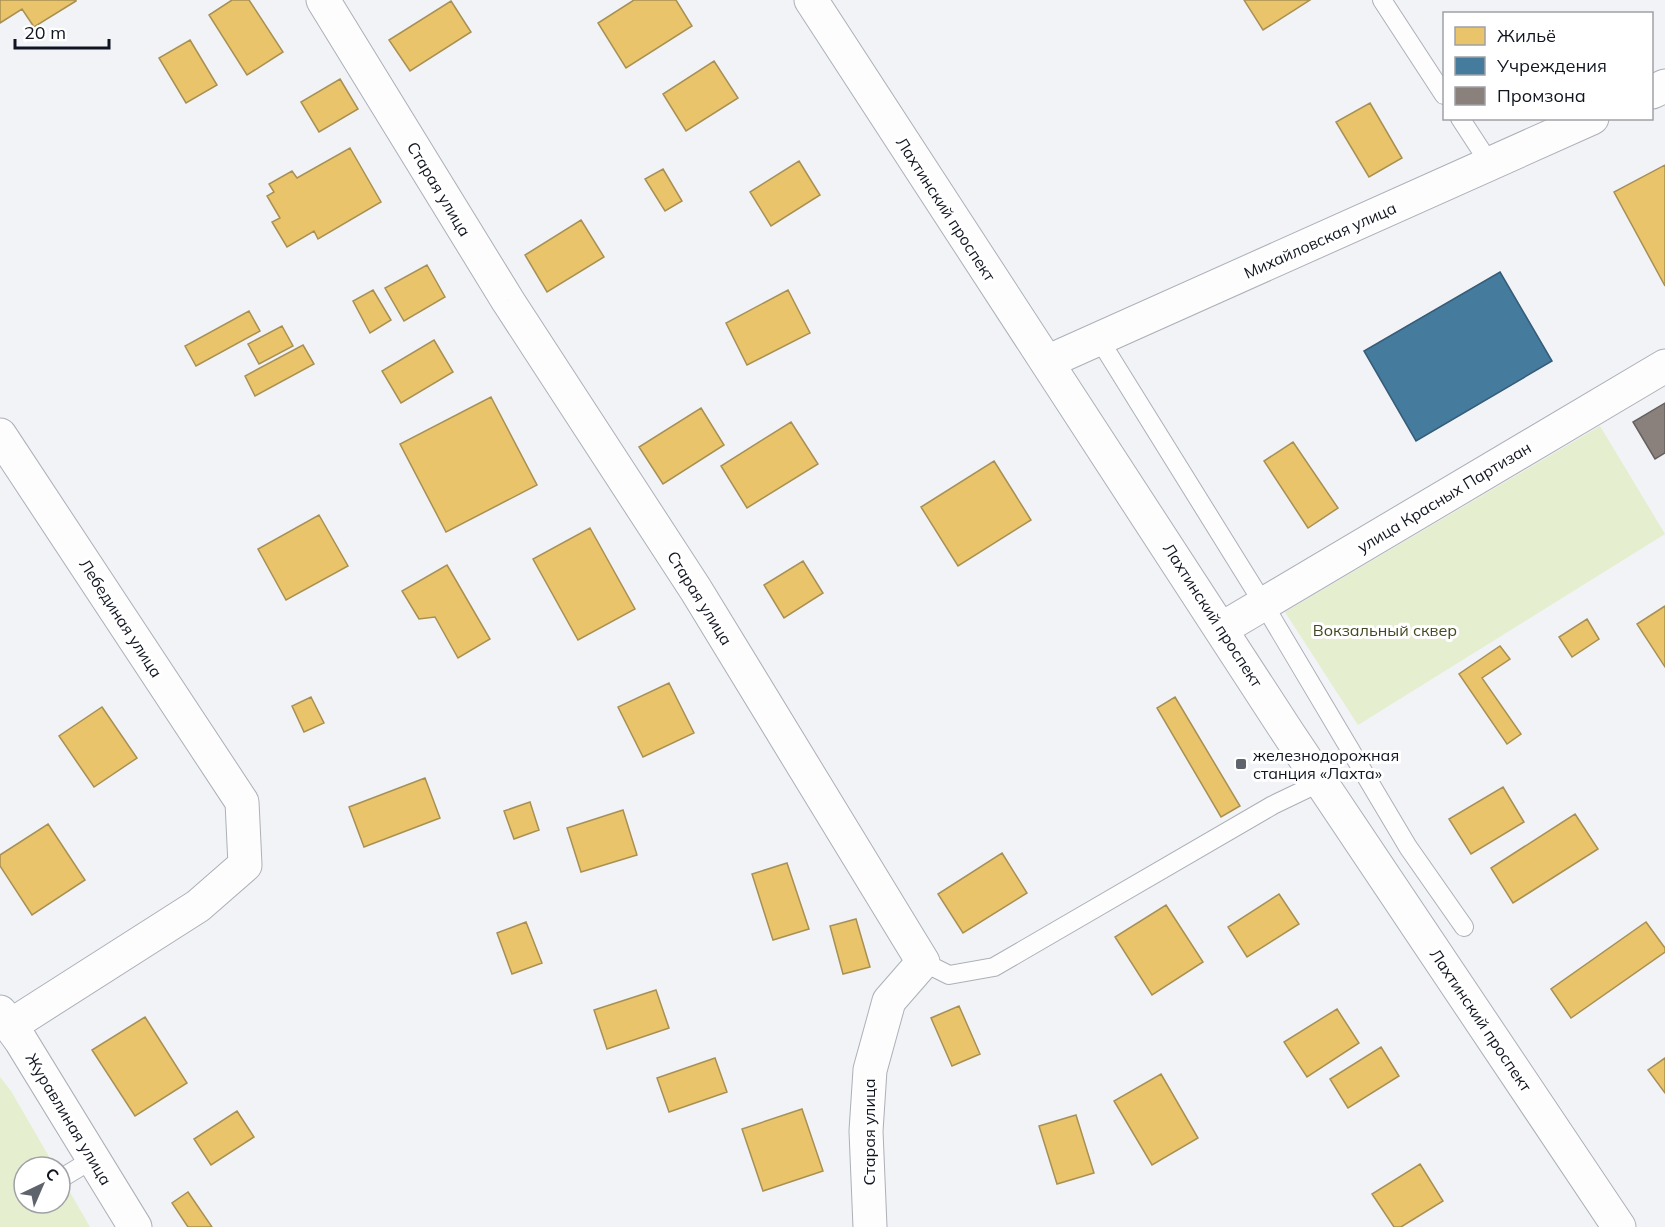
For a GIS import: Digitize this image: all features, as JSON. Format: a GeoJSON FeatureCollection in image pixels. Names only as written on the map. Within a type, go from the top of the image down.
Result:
{"type":"FeatureCollection","features":[{"type":"Feature","properties":{"kind":"street","name":"Старая улица"},"geometry":{"type":"LineString","coordinates":[[323,0],[508,301],[696,590],[923,962],[889,1001],[870,1070],[866,1131],[870,1227]]}},
{"type":"Feature","properties":{"kind":"street","name":"Лахтинский проспект"},"geometry":{"type":"LineString","coordinates":[[811,0],[1223,628],[1288,733],[1323,781],[1619,1227]]}},
{"type":"Feature","properties":{"kind":"street","name":"Михайловская улица"},"geometry":{"type":"LineString","coordinates":[[1047,362],[1588,120]]}},
{"type":"Feature","properties":{"kind":"street","name":"улица Красных Партизан"},"geometry":{"type":"LineString","coordinates":[[1223,628],[1665,366]]}},
{"type":"Feature","properties":{"kind":"street","name":"Лебединая улица"},"geometry":{"type":"LineString","coordinates":[[0,435],[242,802],[245,865],[198,906],[5,1019]]}},
{"type":"Feature","properties":{"kind":"street","name":"Журавлиная улица"},"geometry":{"type":"LineString","coordinates":[[5,1019],[135,1227]]}},
{"type":"Feature","properties":{"kind":"lane"},"geometry":{"type":"LineString","coordinates":[[1382,0],[1443,93]]}},
{"type":"Feature","properties":{"kind":"lane"},"geometry":{"type":"LineString","coordinates":[[1461,120],[1490,164]]}},
{"type":"Feature","properties":{"kind":"lane"},"geometry":{"type":"LineString","coordinates":[[1099,339],[1263,603],[1408,847],[1464,927]]}},
{"type":"Feature","properties":{"kind":"lane"},"geometry":{"type":"LineString","coordinates":[[923,962],[949,975],[994,967],[1273,805],[1323,781]]}},
{"type":"Feature","properties":{"kind":"lane"},"geometry":{"type":"LineString","coordinates":[[72,1172],[93,1159]]}},
{"type":"Feature","properties":{"kind":"green space","name":"Вокзальный сквер"},"geometry":{"type":"Polygon","coordinates":[[[1600,426],[1665,534],[1358,725],[1285,612],[1600,426]]]}},
{"type":"Feature","properties":{"kind":"green space"},"geometry":{"type":"Polygon","coordinates":[[[0,1077],[11,1091],[48,1155],[12,1155],[12,1215],[72,1215],[72,1196],[90,1227],[0,1227],[0,1077]]]}},
{"type":"Feature","properties":{"kind":"building: Жильё"},"geometry":{"type":"Polygon","coordinates":[[[0,0],[76,1],[34,27],[22,9],[0,23],[0,0]]]}},
{"type":"Feature","properties":{"kind":"building: Жильё"},"geometry":{"type":"Polygon","coordinates":[[[232,0],[249,0],[283,52],[247,75],[209,15],[232,0]]]}},
{"type":"Feature","properties":{"kind":"building: Жильё"},"geometry":{"type":"Polygon","coordinates":[[[634,0],[676,0],[692,26],[626,68],[598,23],[634,0]]]}},
{"type":"Feature","properties":{"kind":"building: Жильё"},"geometry":{"type":"Polygon","coordinates":[[[1244,0],[1310,0],[1263,30],[1244,0]]]}},
{"type":"Feature","properties":{"kind":"building: Жильё"},"geometry":{"type":"Polygon","coordinates":[[[451,1],[471,32],[410,71],[389,40],[451,1]]]}},
{"type":"Feature","properties":{"kind":"building: Жильё"},"geometry":{"type":"Polygon","coordinates":[[[190,40],[217,85],[186,103],[159,58],[190,40]]]}},
{"type":"Feature","properties":{"kind":"building: Жильё"},"geometry":{"type":"Polygon","coordinates":[[[714,61],[738,98],[686,131],[663,94],[714,61]]]}},
{"type":"Feature","properties":{"kind":"building: Жильё"},"geometry":{"type":"Polygon","coordinates":[[[340,79],[358,109],[319,132],[301,102],[340,79]]]}},
{"type":"Feature","properties":{"kind":"building: Жильё"},"geometry":{"type":"Polygon","coordinates":[[[1370,103],[1402,158],[1369,177],[1336,122],[1370,103]]]}},
{"type":"Feature","properties":{"kind":"building: Жильё"},"geometry":{"type":"Polygon","coordinates":[[[350,148],[381,202],[318,239],[314,231],[287,247],[272,222],[280,218],[267,196],[274,192],[269,184],[292,171],[297,178],[350,148]]]}},
{"type":"Feature","properties":{"kind":"building: Жильё"},"geometry":{"type":"Polygon","coordinates":[[[799,161],[820,195],[771,226],[750,192],[799,161]]]}},
{"type":"Feature","properties":{"kind":"building: Жильё"},"geometry":{"type":"Polygon","coordinates":[[[1665,165],[1665,286],[1614,192],[1665,165]]]}},
{"type":"Feature","properties":{"kind":"building: Жильё"},"geometry":{"type":"Polygon","coordinates":[[[663,169],[682,201],[665,211],[645,179],[663,169]]]}},
{"type":"Feature","properties":{"kind":"building: Жильё"},"geometry":{"type":"Polygon","coordinates":[[[581,220],[604,257],[547,292],[525,255],[581,220]]]}},
{"type":"Feature","properties":{"kind":"building: Жильё"},"geometry":{"type":"Polygon","coordinates":[[[427,265],[445,297],[404,321],[385,288],[427,265]]]}},
{"type":"Feature","properties":{"kind":"building: Жильё"},"geometry":{"type":"Polygon","coordinates":[[[373,290],[391,320],[370,333],[353,301],[373,290]]]}},
{"type":"Feature","properties":{"kind":"building: Жильё"},"geometry":{"type":"Polygon","coordinates":[[[788,290],[810,333],[747,365],[726,323],[788,290]]]}},
{"type":"Feature","properties":{"kind":"building: Жильё"},"geometry":{"type":"Polygon","coordinates":[[[249,311],[260,331],[196,366],[185,346],[249,311]]]}},
{"type":"Feature","properties":{"kind":"building: Жильё"},"geometry":{"type":"Polygon","coordinates":[[[282,326],[293,346],[259,364],[248,344],[282,326]]]}},
{"type":"Feature","properties":{"kind":"building: Жильё"},"geometry":{"type":"Polygon","coordinates":[[[434,340],[453,372],[401,403],[382,371],[434,340]]]}},
{"type":"Feature","properties":{"kind":"building: Жильё"},"geometry":{"type":"Polygon","coordinates":[[[303,345],[314,364],[255,396],[245,376],[303,345]]]}},
{"type":"Feature","properties":{"kind":"building: Жильё"},"geometry":{"type":"Polygon","coordinates":[[[491,397],[537,485],[446,532],[400,444],[491,397]]]}},
{"type":"Feature","properties":{"kind":"building: Жильё"},"geometry":{"type":"Polygon","coordinates":[[[701,408],[724,445],[663,484],[639,447],[701,408]]]}},
{"type":"Feature","properties":{"kind":"building: Жильё"},"geometry":{"type":"Polygon","coordinates":[[[791,422],[818,464],[747,508],[721,466],[791,422]]]}},
{"type":"Feature","properties":{"kind":"building: Жильё"},"geometry":{"type":"Polygon","coordinates":[[[1293,442],[1338,508],[1308,528],[1264,461],[1293,442]]]}},
{"type":"Feature","properties":{"kind":"building: Жильё"},"geometry":{"type":"Polygon","coordinates":[[[994,461],[1031,520],[958,566],[921,507],[994,461]]]}},
{"type":"Feature","properties":{"kind":"building: Жильё"},"geometry":{"type":"Polygon","coordinates":[[[319,515],[348,566],[286,600],[258,549],[319,515]]]}},
{"type":"Feature","properties":{"kind":"building: Жильё"},"geometry":{"type":"Polygon","coordinates":[[[590,528],[635,609],[578,640],[533,559],[590,528]]]}},
{"type":"Feature","properties":{"kind":"building: Жильё"},"geometry":{"type":"Polygon","coordinates":[[[803,561],[823,593],[784,618],[764,585],[803,561]]]}},
{"type":"Feature","properties":{"kind":"building: Жильё"},"geometry":{"type":"Polygon","coordinates":[[[447,565],[490,639],[458,658],[435,617],[419,619],[402,591],[447,565]]]}},
{"type":"Feature","properties":{"kind":"building: Жильё"},"geometry":{"type":"Polygon","coordinates":[[[1665,606],[1665,667],[1637,624],[1665,606]]]}},
{"type":"Feature","properties":{"kind":"building: Жильё"},"geometry":{"type":"Polygon","coordinates":[[[1587,619],[1599,639],[1572,657],[1559,637],[1587,619]]]}},
{"type":"Feature","properties":{"kind":"building: Жильё"},"geometry":{"type":"Polygon","coordinates":[[[1500,646],[1510,659],[1482,678],[1521,734],[1507,744],[1459,674],[1500,646]]]}},
{"type":"Feature","properties":{"kind":"building: Жильё"},"geometry":{"type":"Polygon","coordinates":[[[669,683],[694,733],[643,757],[618,707],[669,683]]]}},
{"type":"Feature","properties":{"kind":"building: Жильё"},"geometry":{"type":"Polygon","coordinates":[[[311,697],[324,723],[304,732],[292,706],[311,697]]]}},
{"type":"Feature","properties":{"kind":"building: Жильё"},"geometry":{"type":"Polygon","coordinates":[[[1175,697],[1240,806],[1221,817],[1157,708],[1175,697]]]}},
{"type":"Feature","properties":{"kind":"building: Жильё"},"geometry":{"type":"Polygon","coordinates":[[[102,707],[137,758],[94,787],[59,736],[102,707]]]}},
{"type":"Feature","properties":{"kind":"building: Жильё"},"geometry":{"type":"Polygon","coordinates":[[[425,778],[440,818],[364,847],[349,807],[425,778]]]}},
{"type":"Feature","properties":{"kind":"building: Жильё"},"geometry":{"type":"Polygon","coordinates":[[[1503,787],[1524,822],[1471,854],[1449,819],[1503,787]]]}},
{"type":"Feature","properties":{"kind":"building: Жильё"},"geometry":{"type":"Polygon","coordinates":[[[530,802],[539,830],[514,839],[504,811],[530,802]]]}},
{"type":"Feature","properties":{"kind":"building: Жильё"},"geometry":{"type":"Polygon","coordinates":[[[623,810],[637,855],[581,872],[567,828],[623,810]]]}},
{"type":"Feature","properties":{"kind":"building: Жильё"},"geometry":{"type":"Polygon","coordinates":[[[1575,814],[1598,849],[1513,903],[1491,868],[1575,814]]]}},
{"type":"Feature","properties":{"kind":"building: Жильё"},"geometry":{"type":"Polygon","coordinates":[[[48,824],[85,880],[32,915],[0,866],[0,855],[48,824]]]}},
{"type":"Feature","properties":{"kind":"building: Жильё"},"geometry":{"type":"Polygon","coordinates":[[[1002,853],[1027,893],[963,933],[938,894],[1002,853]]]}},
{"type":"Feature","properties":{"kind":"building: Жильё"},"geometry":{"type":"Polygon","coordinates":[[[787,863],[809,929],[773,940],[752,874],[787,863]]]}},
{"type":"Feature","properties":{"kind":"building: Жильё"},"geometry":{"type":"Polygon","coordinates":[[[1279,894],[1299,924],[1247,957],[1228,927],[1279,894]]]}},
{"type":"Feature","properties":{"kind":"building: Жильё"},"geometry":{"type":"Polygon","coordinates":[[[1166,905],[1203,962],[1152,995],[1115,937],[1166,905]]]}},
{"type":"Feature","properties":{"kind":"building: Жильё"},"geometry":{"type":"Polygon","coordinates":[[[856,919],[870,967],[843,974],[830,926],[856,919]]]}},
{"type":"Feature","properties":{"kind":"building: Жильё"},"geometry":{"type":"Polygon","coordinates":[[[526,922],[542,963],[512,974],[497,933],[526,922]]]}},
{"type":"Feature","properties":{"kind":"building: Жильё"},"geometry":{"type":"Polygon","coordinates":[[[1646,922],[1665,948],[1665,952],[1571,1018],[1551,989],[1646,922]]]}},
{"type":"Feature","properties":{"kind":"building: Жильё"},"geometry":{"type":"Polygon","coordinates":[[[656,990],[669,1028],[607,1049],[594,1010],[656,990]]]}},
{"type":"Feature","properties":{"kind":"building: Жильё"},"geometry":{"type":"Polygon","coordinates":[[[959,1006],[980,1054],[952,1066],[931,1018],[959,1006]]]}},
{"type":"Feature","properties":{"kind":"building: Жильё"},"geometry":{"type":"Polygon","coordinates":[[[1337,1009],[1359,1043],[1307,1077],[1284,1042],[1337,1009]]]}},
{"type":"Feature","properties":{"kind":"building: Жильё"},"geometry":{"type":"Polygon","coordinates":[[[145,1017],[187,1083],[135,1116],[92,1050],[145,1017]]]}},
{"type":"Feature","properties":{"kind":"building: Жильё"},"geometry":{"type":"Polygon","coordinates":[[[1381,1047],[1399,1076],[1348,1108],[1330,1079],[1381,1047]]]}},
{"type":"Feature","properties":{"kind":"building: Жильё"},"geometry":{"type":"Polygon","coordinates":[[[715,1058],[727,1092],[669,1112],[657,1078],[715,1058]]]}},
{"type":"Feature","properties":{"kind":"building: Жильё"},"geometry":{"type":"Polygon","coordinates":[[[1665,1058],[1665,1093],[1648,1070],[1665,1058]]]}},
{"type":"Feature","properties":{"kind":"building: Жильё"},"geometry":{"type":"Polygon","coordinates":[[[1161,1074],[1198,1138],[1152,1165],[1114,1101],[1161,1074]]]}},
{"type":"Feature","properties":{"kind":"building: Жильё"},"geometry":{"type":"Polygon","coordinates":[[[802,1109],[823,1171],[763,1191],[742,1129],[802,1109]]]}},
{"type":"Feature","properties":{"kind":"building: Жильё"},"geometry":{"type":"Polygon","coordinates":[[[237,1111],[254,1137],[211,1165],[194,1139],[237,1111]]]}},
{"type":"Feature","properties":{"kind":"building: Жильё"},"geometry":{"type":"Polygon","coordinates":[[[1076,1115],[1094,1173],[1057,1184],[1039,1126],[1076,1115]]]}},
{"type":"Feature","properties":{"kind":"building: Жильё"},"geometry":{"type":"Polygon","coordinates":[[[1420,1164],[1443,1201],[1401,1227],[1394,1227],[1372,1194],[1420,1164]]]}},
{"type":"Feature","properties":{"kind":"building: Жильё"},"geometry":{"type":"Polygon","coordinates":[[[188,1192],[212,1227],[188,1227],[172,1203],[188,1192]]]}},
{"type":"Feature","properties":{"kind":"building: Учреждения"},"geometry":{"type":"Polygon","coordinates":[[[1500,272],[1552,361],[1416,441],[1364,351],[1500,272]]]}},
{"type":"Feature","properties":{"kind":"building: Промзона"},"geometry":{"type":"Polygon","coordinates":[[[1665,403],[1665,453],[1655,459],[1633,422],[1665,403]]]}},
{"type":"Feature","properties":{"kind":"place","name":"железнодорожная станция «Лахта»"},"geometry":{"type":"Point","coordinates":[1241,764]}}]}
